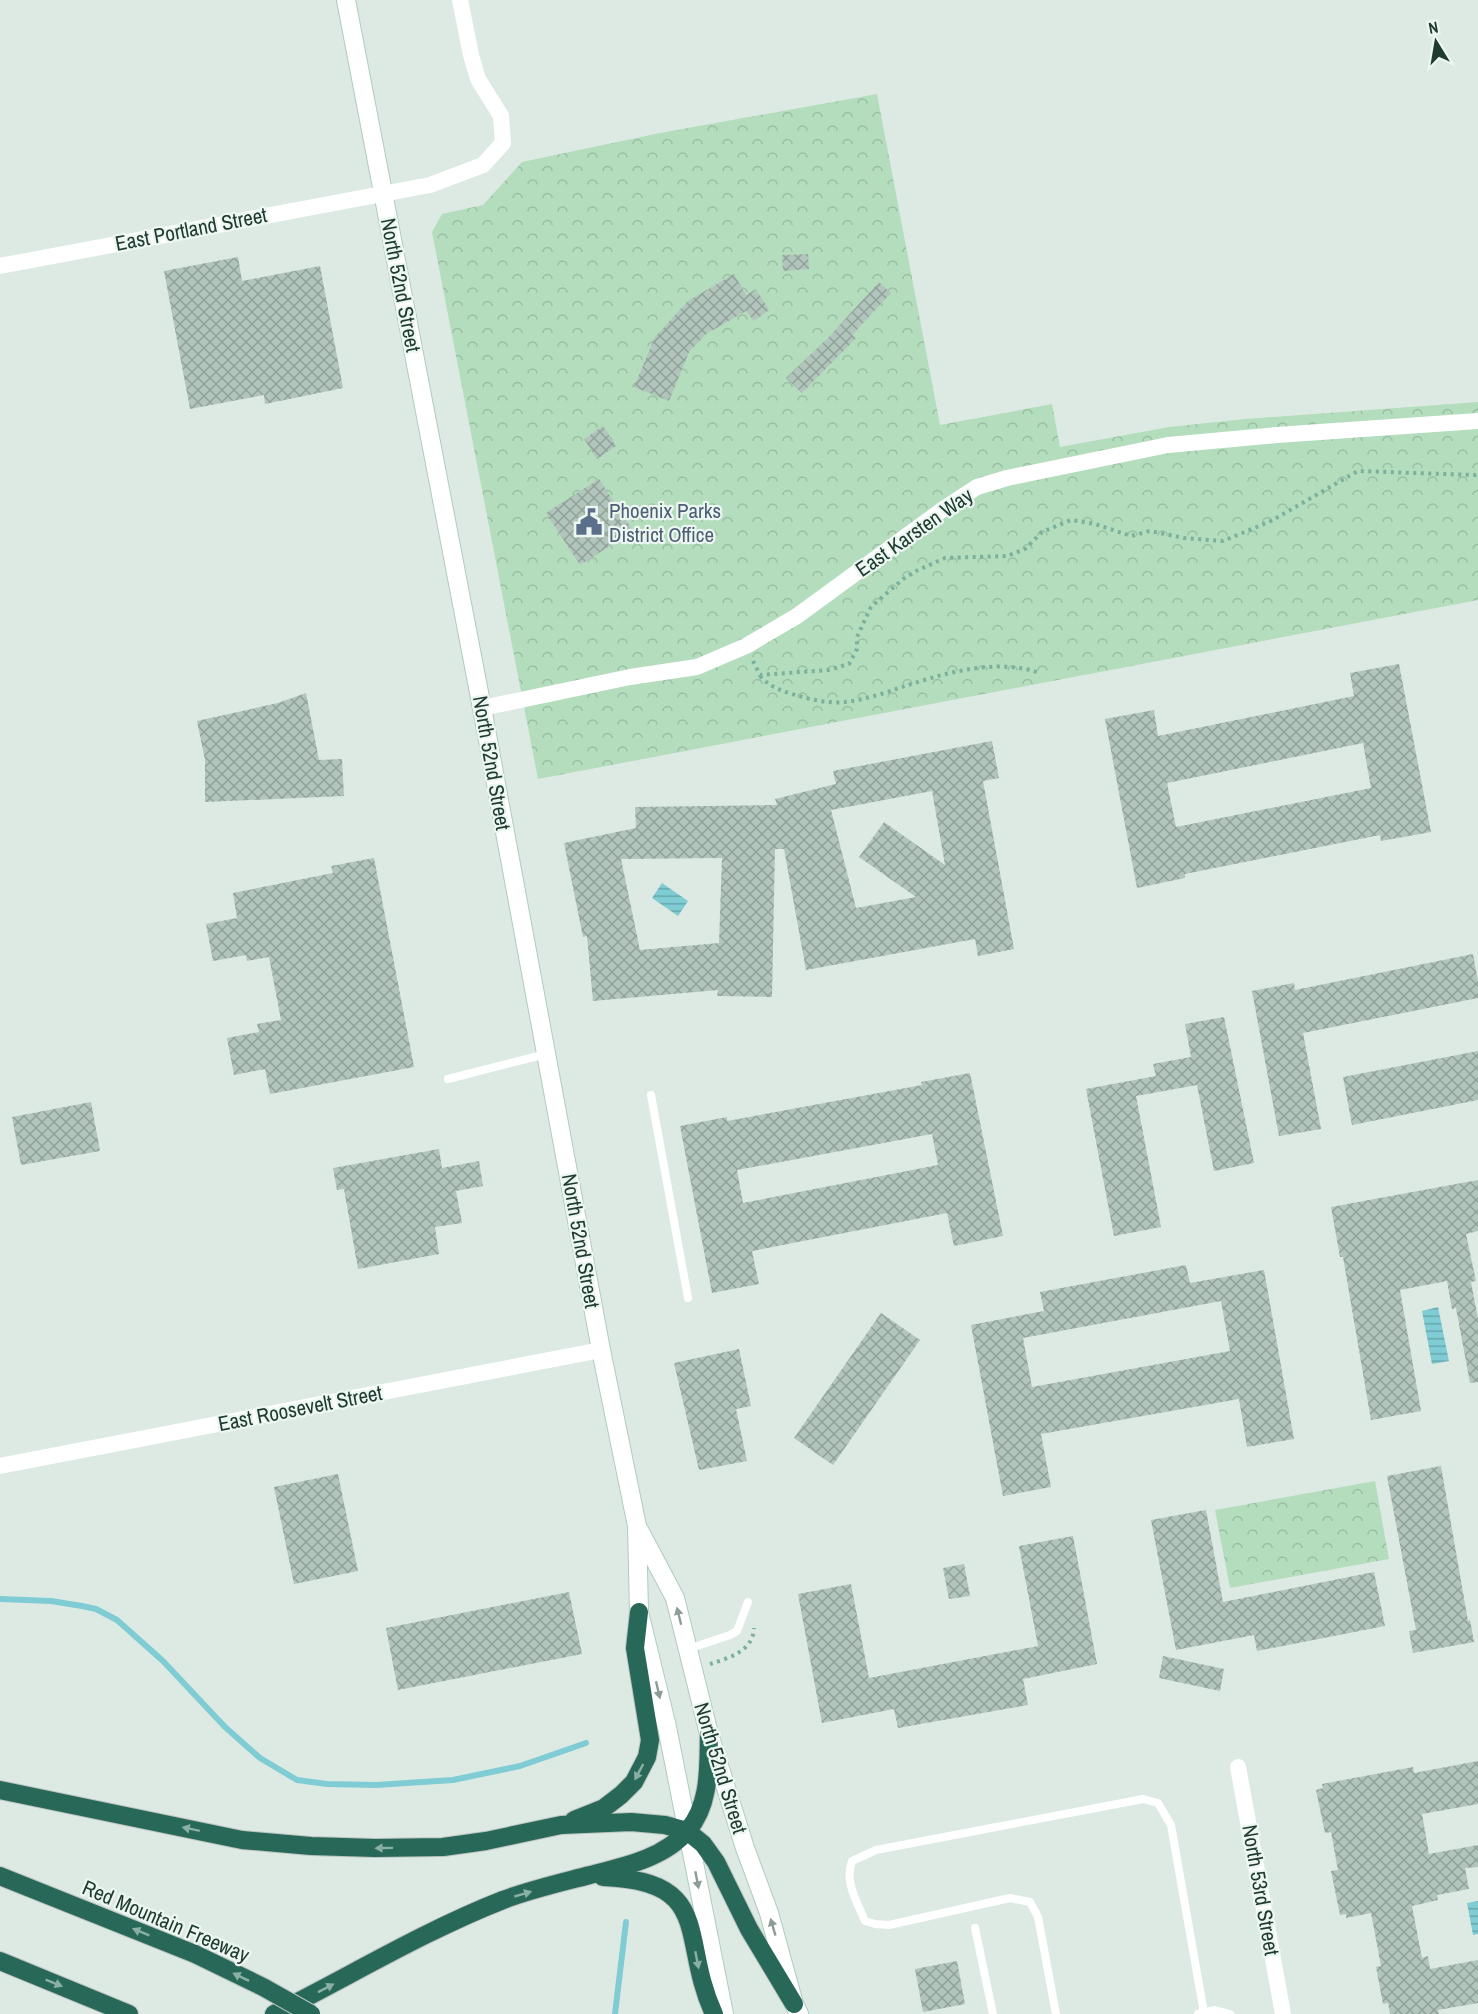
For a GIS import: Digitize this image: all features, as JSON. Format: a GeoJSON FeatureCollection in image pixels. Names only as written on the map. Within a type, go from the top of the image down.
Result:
{"type":"FeatureCollection","features":[{"type":"Feature","properties":{"kind":"highway"},"geometry":{"type":"LineString","coordinates":[[0,1790],[242,1840],[311,1846],[443,1847],[486,1841],[561,1825],[604,1808],[621,1795],[634,1782],[647,1757],[650,1740],[635,1647],[639,1612]]}},
{"type":"Feature","properties":{"kind":"highway"},"geometry":{"type":"LineString","coordinates":[[274,2014],[436,1930],[504,1899],[632,1865],[669,1845],[687,1831],[696,1819],[708,1782],[709,1734]]}},
{"type":"Feature","properties":{"kind":"highway"},"geometry":{"type":"LineString","coordinates":[[561,1825],[631,1822],[665,1825],[687,1831],[703,1844],[716,1862],[749,1929],[796,2009]]}},
{"type":"Feature","properties":{"kind":"highway","name":"Red Mountain Freeway"},"geometry":{"type":"LineString","coordinates":[[0,1876],[195,1954],[263,1987],[311,2014]]}},
{"type":"Feature","properties":{"kind":"highway"},"geometry":{"type":"LineString","coordinates":[[583,1877],[640,1880],[654,1884],[678,1900],[690,1926],[703,1992],[714,2014]]}},
{"type":"Feature","properties":{"kind":"highway"},"geometry":{"type":"LineString","coordinates":[[0,1961],[126,2012]]}},
{"type":"Feature","properties":{"kind":"main road","name":"North 52nd Street"},"geometry":{"type":"LineString","coordinates":[[346,0],[482,708],[600,1350],[637,1526],[639,1612],[667,1727],[724,2014]]}},
{"type":"Feature","properties":{"kind":"main road","name":"North 52nd Street"},"geometry":{"type":"LineString","coordinates":[[637,1526],[675,1598],[709,1734],[745,1848],[769,1913],[796,2009]]}},
{"type":"Feature","properties":{"kind":"street","name":"East Portland Street"},"geometry":{"type":"LineString","coordinates":[[0,266],[430,185],[483,165],[503,143],[501,116],[478,79],[460,0]]}},
{"type":"Feature","properties":{"kind":"street","name":"East Karsten Way"},"geometry":{"type":"LineString","coordinates":[[482,708],[630,677],[697,668],[746,646],[797,616],[942,510],[977,488],[1007,478],[1168,445],[1478,421]]}},
{"type":"Feature","properties":{"kind":"street","name":"East Roosevelt Street"},"geometry":{"type":"LineString","coordinates":[[0,1466],[600,1350]]}},
{"type":"Feature","properties":{"kind":"street","name":"North 53rd Street"},"geometry":{"type":"LineString","coordinates":[[1238,1767],[1283,2014]]}},
{"type":"Feature","properties":{"kind":"lane"},"geometry":{"type":"LineString","coordinates":[[448,1079],[546,1054]]}},
{"type":"Feature","properties":{"kind":"lane"},"geometry":{"type":"LineString","coordinates":[[651,1095],[688,1298]]}},
{"type":"Feature","properties":{"kind":"lane"},"geometry":{"type":"LineString","coordinates":[[688,1649],[737,1631],[748,1602]]}},
{"type":"Feature","properties":{"kind":"lane"},"geometry":{"type":"LineString","coordinates":[[1056,2014],[1038,1917],[1030,1902],[1011,1898],[889,1925],[875,1924],[865,1921],[850,1883],[852,1861],[876,1850],[1143,1798],[1158,1803],[1171,1825],[1201,2013],[1215,2010],[1230,2014]]}},
{"type":"Feature","properties":{"kind":"lane"},"geometry":{"type":"LineString","coordinates":[[975,1928],[993,2014]]}},
{"type":"Feature","properties":{"kind":"path"},"geometry":{"type":"LineString","coordinates":[[760,675],[828,670],[849,664],[857,650],[857,637],[871,607],[903,579],[945,558],[1007,556],[1025,549],[1042,532],[1071,520],[1095,524],[1131,536],[1150,531],[1184,538],[1223,541],[1271,521],[1358,471],[1478,474]]}},
{"type":"Feature","properties":{"kind":"path"},"geometry":{"type":"LineString","coordinates":[[746,646],[766,683],[811,700],[840,702],[867,698],[930,678],[998,666],[1024,668],[1037,672]]}},
{"type":"Feature","properties":{"kind":"path"},"geometry":{"type":"LineString","coordinates":[[706,1665],[736,1656]]}},
{"type":"Feature","properties":{"kind":"green space"},"geometry":{"type":"Polygon","coordinates":[[[877,94],[940,425],[1052,404],[1060,447],[1169,427],[1245,419],[1478,402],[1478,600],[538,779],[432,232],[442,214],[483,205],[522,162],[660,133],[877,94]]]}},
{"type":"Feature","properties":{"kind":"green space"},"geometry":{"type":"Polygon","coordinates":[[[1375,1481],[1389,1559],[1230,1588],[1215,1510],[1375,1481]]]}},
{"type":"Feature","properties":{"kind":"water"},"geometry":{"type":"Polygon","coordinates":[[[662,883],[688,901],[678,916],[652,898],[662,883]]]}},
{"type":"Feature","properties":{"kind":"water"},"geometry":{"type":"Polygon","coordinates":[[[1438,1307],[1449,1361],[1432,1364],[1422,1311],[1438,1307]]]}},
{"type":"Feature","properties":{"kind":"water"},"geometry":{"type":"Polygon","coordinates":[[[1478,1901],[1478,1934],[1473,1935],[1467,1903],[1478,1901]]]}},
{"type":"Feature","properties":{"kind":"building"},"geometry":{"type":"Polygon","coordinates":[[[808,254],[809,269],[783,271],[782,255],[808,254]]]}},
{"type":"Feature","properties":{"kind":"building"},"geometry":{"type":"Polygon","coordinates":[[[238,257],[242,281],[320,266],[343,388],[265,404],[264,395],[190,409],[164,271],[238,257]]]}},
{"type":"Feature","properties":{"kind":"building"},"geometry":{"type":"Polygon","coordinates":[[[734,274],[746,295],[756,289],[769,310],[754,321],[746,311],[706,334],[689,352],[669,401],[634,387],[655,337],[688,301],[734,274]]]}},
{"type":"Feature","properties":{"kind":"building"},"geometry":{"type":"Polygon","coordinates":[[[879,282],[891,293],[852,335],[856,338],[802,393],[786,378],[828,338],[879,282]]]}},
{"type":"Feature","properties":{"kind":"building"},"geometry":{"type":"Polygon","coordinates":[[[603,426],[616,446],[597,459],[584,439],[603,426]]]}},
{"type":"Feature","properties":{"kind":"building","name":"Phoenix Parks District Office"},"geometry":{"type":"Polygon","coordinates":[[[599,479],[633,531],[580,565],[546,513],[599,479]]]}},
{"type":"Feature","properties":{"kind":"building"},"geometry":{"type":"Polygon","coordinates":[[[1399,664],[1431,832],[1381,841],[1380,835],[1185,874],[1185,878],[1137,888],[1105,719],[1154,710],[1158,736],[1354,696],[1350,673],[1399,664]],[[1363,743],[1167,783],[1176,827],[1371,788],[1363,743]]]}},
{"type":"Feature","properties":{"kind":"building"},"geometry":{"type":"Polygon","coordinates":[[[306,693],[319,760],[342,759],[344,796],[205,802],[205,760],[197,721],[278,703],[306,693]]]}},
{"type":"Feature","properties":{"kind":"building"},"geometry":{"type":"Polygon","coordinates":[[[992,741],[999,778],[983,781],[1014,949],[978,956],[975,939],[806,970],[784,849],[775,849],[772,997],[717,996],[718,990],[593,1001],[587,936],[583,937],[564,843],[636,828],[635,807],[777,805],[775,799],[836,784],[833,771],[992,741]],[[932,791],[831,810],[856,908],[916,897],[859,857],[884,822],[945,865],[932,791]],[[722,858],[621,859],[640,950],[719,943],[722,858]]]}},
{"type":"Feature","properties":{"kind":"building"},"geometry":{"type":"Polygon","coordinates":[[[374,858],[414,1067],[270,1094],[265,1069],[234,1075],[227,1038],[259,1032],[257,1024],[281,1020],[269,957],[247,961],[246,955],[213,961],[206,924],[237,918],[233,893],[333,873],[331,866],[374,858]]]}},
{"type":"Feature","properties":{"kind":"building"},"geometry":{"type":"Polygon","coordinates":[[[1473,954],[1478,981],[1478,998],[1303,1033],[1321,1129],[1279,1136],[1252,991],[1294,983],[1295,990],[1473,954]]]}},
{"type":"Feature","properties":{"kind":"building"},"geometry":{"type":"Polygon","coordinates":[[[1224,1017],[1254,1163],[1214,1171],[1197,1085],[1136,1096],[1161,1227],[1114,1236],[1086,1089],[1156,1076],[1153,1064],[1191,1057],[1185,1024],[1224,1017]]]}},
{"type":"Feature","properties":{"kind":"building"},"geometry":{"type":"Polygon","coordinates":[[[1478,1051],[1478,1100],[1352,1125],[1343,1077],[1478,1051]]]}},
{"type":"Feature","properties":{"kind":"building"},"geometry":{"type":"Polygon","coordinates":[[[970,1073],[1003,1236],[954,1246],[947,1213],[752,1251],[759,1284],[712,1293],[680,1126],[727,1117],[727,1121],[922,1085],[921,1082],[970,1073]],[[932,1134],[737,1170],[743,1203],[938,1165],[932,1134]]]}},
{"type":"Feature","properties":{"kind":"building"},"geometry":{"type":"Polygon","coordinates":[[[91,1102],[100,1151],[21,1165],[12,1117],[91,1102]]]}},
{"type":"Feature","properties":{"kind":"building"},"geometry":{"type":"Polygon","coordinates":[[[439,1149],[442,1168],[479,1161],[483,1186],[456,1191],[462,1223],[435,1227],[439,1254],[358,1269],[344,1189],[337,1190],[333,1168],[439,1149]]]}},
{"type":"Feature","properties":{"kind":"building"},"geometry":{"type":"Polygon","coordinates":[[[1478,1180],[1478,1231],[1466,1234],[1476,1281],[1471,1282],[1478,1319],[1478,1382],[1470,1383],[1456,1308],[1452,1309],[1447,1281],[1400,1290],[1421,1411],[1371,1420],[1343,1257],[1340,1257],[1331,1207],[1478,1180]]]}},
{"type":"Feature","properties":{"kind":"building"},"geometry":{"type":"Polygon","coordinates":[[[1186,1265],[1190,1283],[1264,1270],[1294,1439],[1247,1447],[1239,1399],[1041,1434],[1051,1487],[1003,1496],[971,1325],[1044,1311],[1040,1292],[1186,1265]],[[1221,1301],[1023,1338],[1032,1387],[1230,1351],[1221,1301]]]}},
{"type":"Feature","properties":{"kind":"building"},"geometry":{"type":"Polygon","coordinates":[[[881,1313],[920,1340],[833,1465],[794,1438],[881,1313]]]}},
{"type":"Feature","properties":{"kind":"building"},"geometry":{"type":"Polygon","coordinates":[[[739,1349],[751,1406],[736,1409],[747,1461],[699,1470],[674,1363],[739,1349]]]}},
{"type":"Feature","properties":{"kind":"building"},"geometry":{"type":"Polygon","coordinates":[[[1441,1466],[1468,1621],[1470,1620],[1474,1642],[1413,1653],[1409,1631],[1416,1630],[1387,1476],[1441,1466]]]}},
{"type":"Feature","properties":{"kind":"building"},"geometry":{"type":"Polygon","coordinates":[[[338,1474],[358,1571],[294,1584],[274,1487],[338,1474]]]}},
{"type":"Feature","properties":{"kind":"building"},"geometry":{"type":"Polygon","coordinates":[[[1206,1510],[1223,1602],[1374,1572],[1385,1626],[1257,1651],[1254,1635],[1176,1650],[1151,1520],[1206,1510]]]}},
{"type":"Feature","properties":{"kind":"building"},"geometry":{"type":"Polygon","coordinates":[[[1073,1536],[1097,1664],[1023,1679],[1028,1705],[898,1728],[894,1709],[822,1723],[798,1594],[851,1584],[869,1678],[1038,1646],[1019,1546],[1073,1536]]]}},
{"type":"Feature","properties":{"kind":"building"},"geometry":{"type":"Polygon","coordinates":[[[964,1564],[970,1596],[949,1599],[943,1568],[964,1564]]]}},
{"type":"Feature","properties":{"kind":"building"},"geometry":{"type":"Polygon","coordinates":[[[569,1592],[582,1654],[398,1690],[386,1628],[569,1592]]]}},
{"type":"Feature","properties":{"kind":"building"},"geometry":{"type":"Polygon","coordinates":[[[1163,1656],[1224,1669],[1220,1691],[1159,1678],[1163,1656]]]}},
{"type":"Feature","properties":{"kind":"building"},"geometry":{"type":"Polygon","coordinates":[[[1478,1761],[1478,1804],[1422,1814],[1429,1854],[1478,1845],[1478,1867],[1465,1868],[1469,1889],[1437,1895],[1438,1900],[1412,1906],[1422,1958],[1428,1956],[1430,1969],[1478,1960],[1478,2003],[1438,2010],[1439,2014],[1390,2014],[1388,2003],[1383,2004],[1376,1967],[1381,1966],[1371,1913],[1346,1918],[1346,1914],[1340,1915],[1331,1871],[1338,1870],[1331,1832],[1325,1833],[1316,1790],[1323,1788],[1322,1784],[1413,1767],[1414,1773],[1478,1761]]]}},
{"type":"Feature","properties":{"kind":"building"},"geometry":{"type":"Polygon","coordinates":[[[957,1961],[965,2004],[923,2012],[915,1969],[957,1961]]]}},
{"type":"Feature","properties":{"kind":"waterway"},"geometry":{"type":"LineString","coordinates":[[0,1599],[51,1601],[82,1606],[96,1609],[117,1620],[163,1661],[225,1727],[260,1758],[297,1780],[327,1784],[376,1785],[453,1780],[520,1766],[586,1743]]}},
{"type":"Feature","properties":{"kind":"waterway"},"geometry":{"type":"LineString","coordinates":[[615,2014],[626,1922]]}},
{"type":"Feature","properties":{"kind":"place","name":"Phoenix Parks District Office"},"geometry":{"type":"Point","coordinates":[589,522]}}]}
